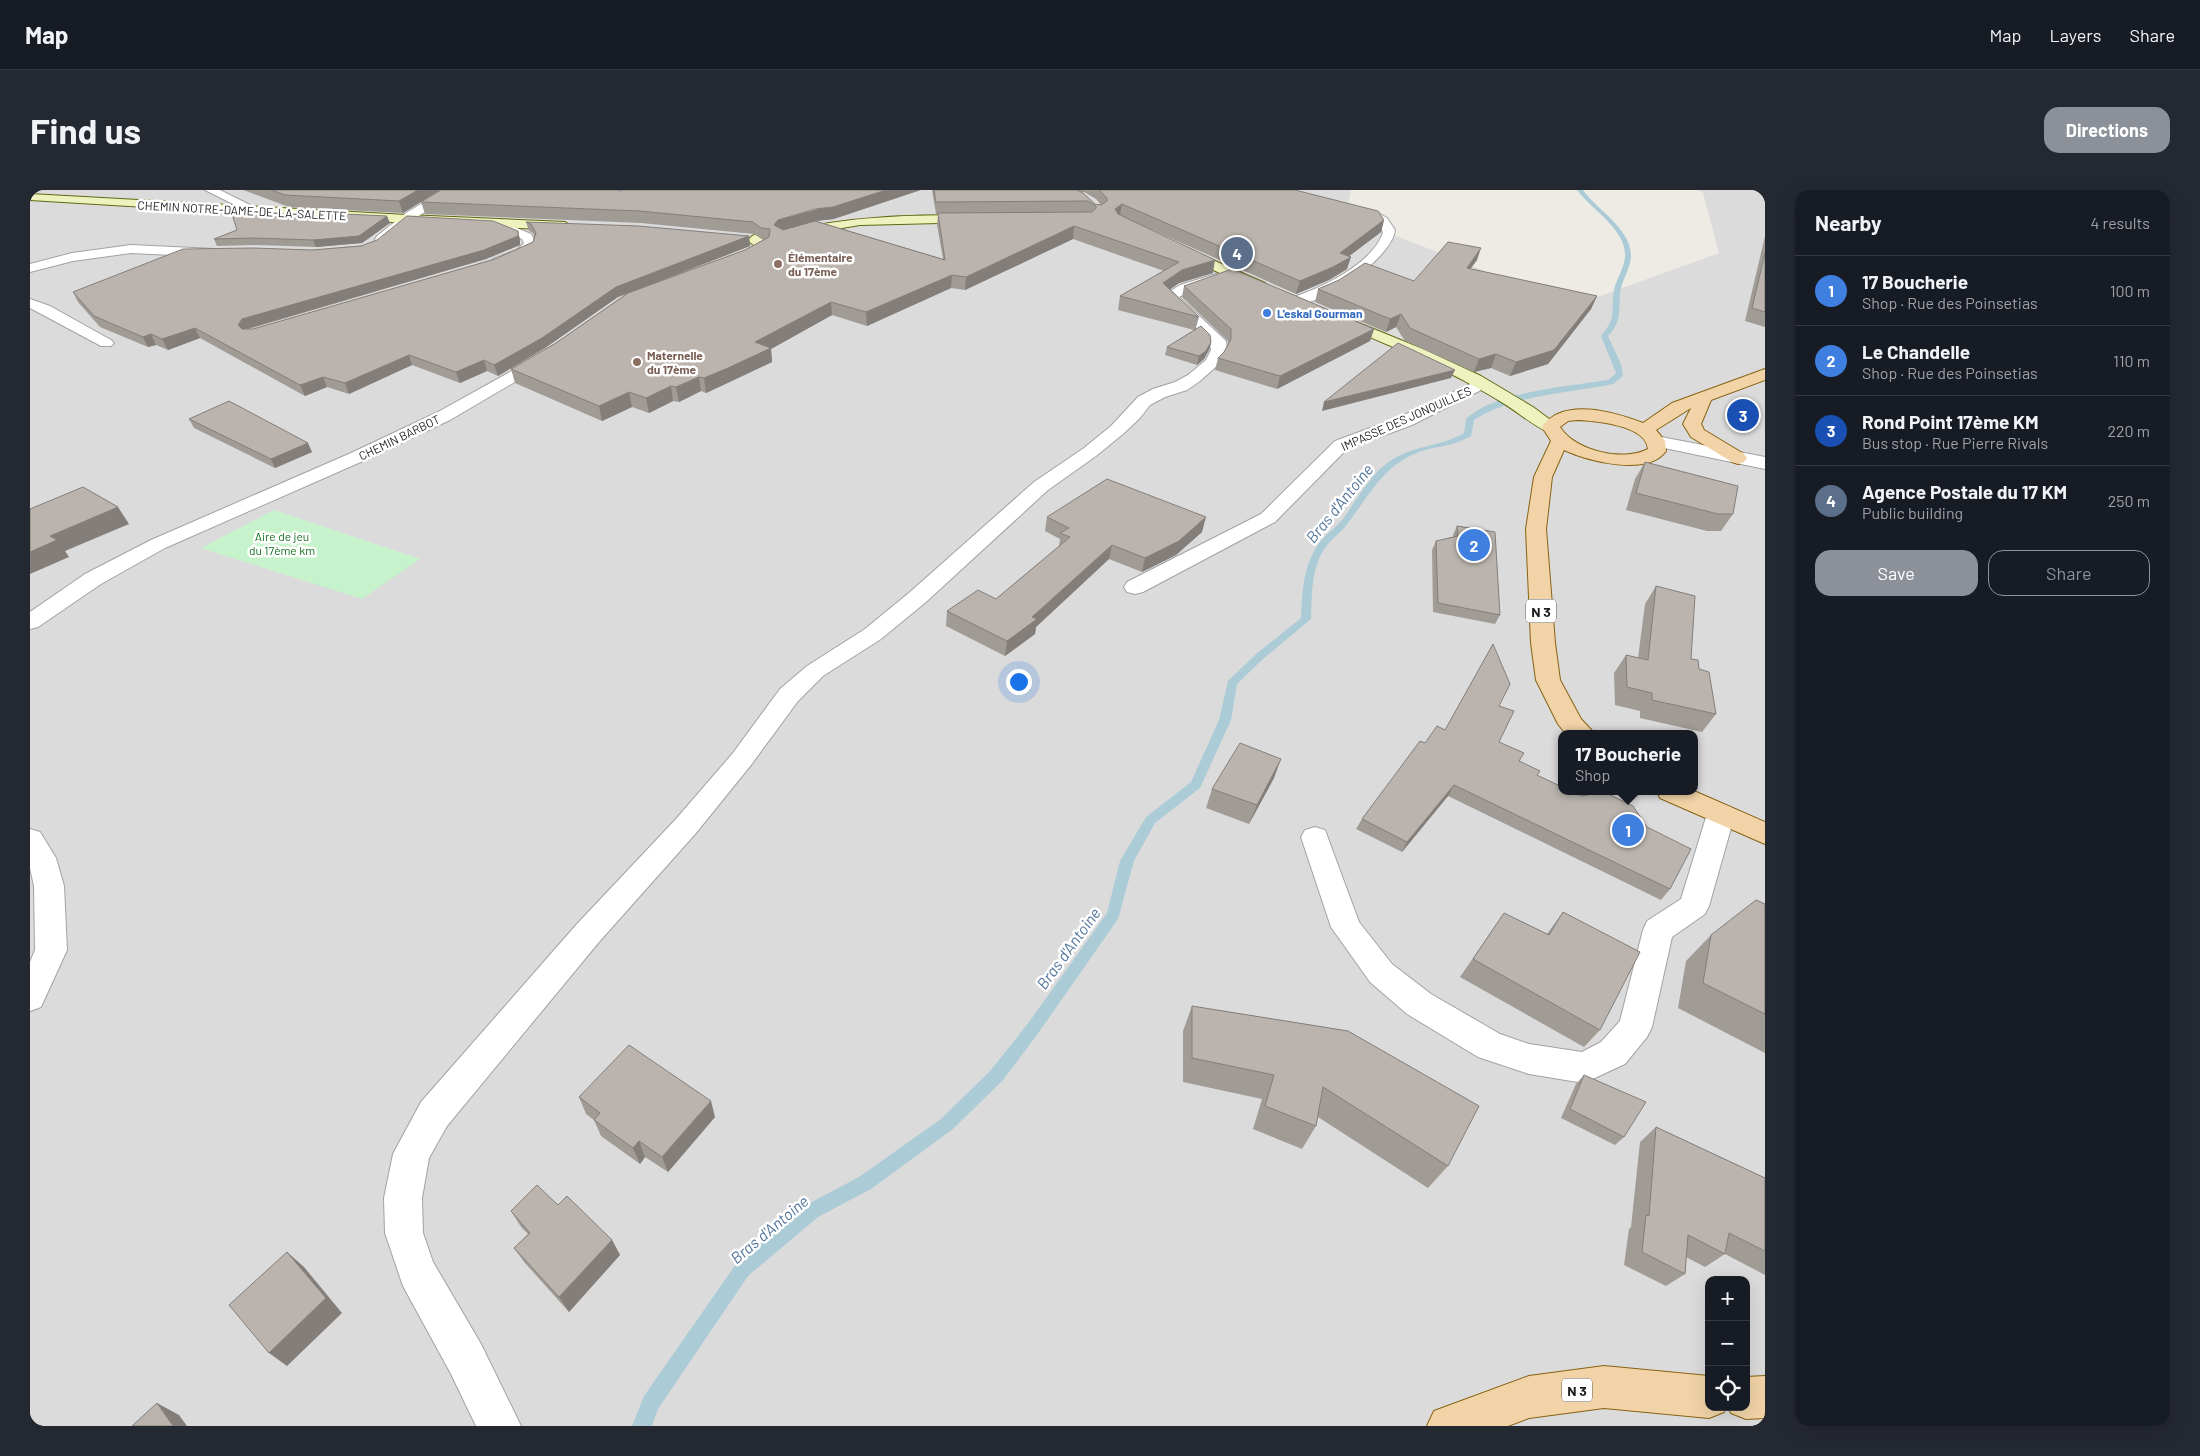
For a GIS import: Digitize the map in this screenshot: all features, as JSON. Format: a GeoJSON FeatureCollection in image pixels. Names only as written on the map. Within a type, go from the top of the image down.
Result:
{"type":"FeatureCollection","features":[{"type":"Feature","properties":{"kind":"main road"},"geometry":{"type":"LineString","coordinates":[[1678,407],[1651,442],[1632,459],[1603,457],[1571,447],[1558,428],[1593,415],[1611,418],[1678,407],[1765,374]]}},
{"type":"Feature","properties":{"kind":"main road"},"geometry":{"type":"LineString","coordinates":[[1704,397],[1692,424],[1697,433],[1738,458]]}},
{"type":"Feature","properties":{"kind":"main road"},"geometry":{"type":"LineString","coordinates":[[1611,418],[1651,442]]}},
{"type":"Feature","properties":{"kind":"main road","name":"N 3"},"geometry":{"type":"LineString","coordinates":[[1558,428],[1543,477],[1536,529],[1543,643],[1548,680],[1571,724],[1578,730]]}},
{"type":"Feature","properties":{"kind":"main road"},"geometry":{"type":"LineString","coordinates":[[1543,477],[1572,463],[1603,457]]}},
{"type":"Feature","properties":{"kind":"main road"},"geometry":{"type":"LineString","coordinates":[[1679,795],[1765,834]]}},
{"type":"Feature","properties":{"kind":"main road","name":"N 3"},"geometry":{"type":"LineString","coordinates":[[1450,1426],[1529,1397],[1604,1387],[1705,1397]]}},
{"type":"Feature","properties":{"kind":"main road"},"geometry":{"type":"LineString","coordinates":[[1750,1398],[1765,1397]]}},
{"type":"Feature","properties":{"kind":"street"},"geometry":{"type":"LineString","coordinates":[[211,190],[244,205],[237,209]]}},
{"type":"Feature","properties":{"kind":"street"},"geometry":{"type":"LineString","coordinates":[[368,247],[452,190]]}},
{"type":"Feature","properties":{"kind":"street","name":"CHEMIN NOTRE-DAME-DE-LA-SALETTE"},"geometry":{"type":"LineString","coordinates":[[30,197],[498,224],[574,226]]}},
{"type":"Feature","properties":{"kind":"street"},"geometry":{"type":"LineString","coordinates":[[1296,301],[1357,272],[1371,258],[1387,240],[1389,234],[1388,228],[1375,215]]}},
{"type":"Feature","properties":{"kind":"street"},"geometry":{"type":"LineString","coordinates":[[752,245],[757,237],[765,235],[782,237],[842,222],[910,219],[986,219]]}},
{"type":"Feature","properties":{"kind":"street"},"geometry":{"type":"LineString","coordinates":[[483,266],[509,258],[528,248],[530,243],[527,237],[498,224]]}},
{"type":"Feature","properties":{"kind":"street"},"geometry":{"type":"LineString","coordinates":[[1167,243],[1230,273],[1384,338],[1523,405],[1558,428]]}},
{"type":"Feature","properties":{"kind":"street"},"geometry":{"type":"LineString","coordinates":[[30,268],[72,257],[131,249],[197,253],[227,252]]}},
{"type":"Feature","properties":{"kind":"street"},"geometry":{"type":"LineString","coordinates":[[499,1426],[466,1359],[417,1272],[404,1233],[402,1198],[411,1154],[434,1114],[588,933],[686,826],[742,759],[789,695],[815,671],[873,634],[918,597],[1041,486],[1090,452],[1117,430],[1134,414],[1144,401],[1158,393],[1181,386],[1212,363],[1219,350],[1218,341],[1170,296],[1185,288],[1230,273]]}},
{"type":"Feature","properties":{"kind":"street"},"geometry":{"type":"LineString","coordinates":[[30,303],[45,309],[106,343]]}},
{"type":"Feature","properties":{"kind":"street","name":"CHEMIN BARBOT"},"geometry":{"type":"LineString","coordinates":[[30,622],[93,579],[150,549],[358,458],[436,420],[502,384],[560,348]]}},
{"type":"Feature","properties":{"kind":"street","name":"IMPASSE DES JONQUILLES"},"geometry":{"type":"LineString","coordinates":[[1135,587],[1268,518],[1341,445],[1489,388]]}},
{"type":"Feature","properties":{"kind":"street"},"geometry":{"type":"LineString","coordinates":[[1651,442],[1765,463]]}},
{"type":"Feature","properties":{"kind":"street"},"geometry":{"type":"LineString","coordinates":[[1315,837],[1346,927],[1381,973],[1419,1004],[1490,1046],[1529,1059],[1584,1068],[1612,1053],[1635,1028],[1658,930],[1694,906],[1720,814]]}},
{"type":"Feature","properties":{"kind":"street"},"geometry":{"type":"LineString","coordinates":[[30,997],[52,950],[49,886],[34,853]]}},
{"type":"Feature","properties":{"kind":"shaded area"},"geometry":{"type":"Polygon","coordinates":[[[30,190],[1351,190],[1346,216],[1573,306],[1719,253],[1703,193],[1697,190],[1765,190],[1765,1426],[30,1426],[30,190]]]}},
{"type":"Feature","properties":{"kind":"green space","name":"Aire de jeu du 17ème km"},"geometry":{"type":"Polygon","coordinates":[[[274,510],[420,559],[362,599],[201,548],[274,510]]]}},
{"type":"Feature","properties":{"kind":"building"},"geometry":{"type":"Polygon","coordinates":[[[271,190],[418,190],[399,201],[285,195],[271,190]]]}},
{"type":"Feature","properties":{"kind":"building"},"geometry":{"type":"Polygon","coordinates":[[[441,190],[886,190],[833,207],[815,209],[778,220],[774,225],[783,230],[815,221],[945,260],[938,213],[1092,212],[1096,206],[1088,201],[936,202],[934,190],[1077,190],[1095,204],[1101,205],[1107,201],[1107,198],[1099,190],[1295,190],[1378,211],[1384,220],[1340,253],[1351,257],[1300,281],[1122,204],[1115,209],[1118,214],[1215,260],[1182,270],[1163,283],[1199,317],[1120,296],[1179,262],[1074,226],[966,277],[952,275],[866,312],[831,302],[755,342],[771,348],[728,368],[676,387],[671,386],[646,398],[629,392],[599,406],[511,369],[556,343],[628,293],[745,250],[769,237],[770,229],[761,228],[753,222],[639,211],[421,202],[441,190]]]}},
{"type":"Feature","properties":{"kind":"building"},"geometry":{"type":"Polygon","coordinates":[[[231,211],[329,217],[330,215],[324,213],[387,216],[359,236],[313,240],[214,239],[237,230],[231,211]]]}},
{"type":"Feature","properties":{"kind":"building"},"geometry":{"type":"Polygon","coordinates":[[[407,216],[493,221],[518,231],[518,236],[484,250],[242,319],[238,325],[242,329],[253,329],[495,259],[533,242],[536,233],[531,224],[526,222],[639,226],[749,236],[616,287],[542,338],[494,365],[484,360],[456,372],[409,355],[345,383],[323,377],[300,385],[195,328],[162,339],[151,334],[143,337],[94,316],[73,292],[183,249],[253,248],[312,250],[361,246],[377,240],[407,216]]]}},
{"type":"Feature","properties":{"kind":"building"},"geometry":{"type":"Polygon","coordinates":[[[1448,242],[1481,248],[1467,268],[1597,296],[1554,350],[1516,362],[1496,354],[1479,359],[1410,328],[1401,314],[1390,319],[1318,289],[1339,280],[1365,263],[1414,281],[1448,242]]]}},
{"type":"Feature","properties":{"kind":"building"},"geometry":{"type":"Polygon","coordinates":[[[1765,253],[1765,312],[1752,308],[1765,253]]]}},
{"type":"Feature","properties":{"kind":"building"},"geometry":{"type":"Polygon","coordinates":[[[1232,269],[1374,329],[1280,376],[1218,358],[1224,352],[1231,339],[1231,329],[1184,286],[1232,269]]]}},
{"type":"Feature","properties":{"kind":"building"},"geometry":{"type":"Polygon","coordinates":[[[1201,326],[1210,335],[1211,342],[1206,351],[1199,356],[1167,347],[1201,326]]]}},
{"type":"Feature","properties":{"kind":"building"},"geometry":{"type":"Polygon","coordinates":[[[1398,343],[1455,370],[1324,402],[1398,343]]]}},
{"type":"Feature","properties":{"kind":"building"},"geometry":{"type":"Polygon","coordinates":[[[229,401],[308,443],[271,459],[189,419],[229,401]]]}},
{"type":"Feature","properties":{"kind":"building"},"geometry":{"type":"Polygon","coordinates":[[[1645,462],[1738,486],[1733,514],[1718,514],[1636,493],[1645,462]]]}},
{"type":"Feature","properties":{"kind":"building"},"geometry":{"type":"Polygon","coordinates":[[[1107,479],[1206,517],[1179,541],[1145,558],[1112,545],[1032,617],[1037,619],[1007,641],[947,611],[978,590],[996,599],[1070,537],[1060,533],[1069,528],[1047,517],[1107,479]]]}},
{"type":"Feature","properties":{"kind":"building"},"geometry":{"type":"Polygon","coordinates":[[[83,487],[118,507],[50,536],[57,540],[30,552],[30,509],[83,487]]]}},
{"type":"Feature","properties":{"kind":"building"},"geometry":{"type":"Polygon","coordinates":[[[1457,526],[1495,532],[1500,615],[1438,603],[1436,541],[1458,536],[1457,526]]]}},
{"type":"Feature","properties":{"kind":"building"},"geometry":{"type":"Polygon","coordinates":[[[1656,586],[1695,596],[1691,659],[1698,660],[1699,669],[1709,672],[1716,714],[1652,700],[1652,693],[1627,687],[1626,655],[1648,660],[1656,586]]]}},
{"type":"Feature","properties":{"kind":"building"},"geometry":{"type":"Polygon","coordinates":[[[1493,644],[1510,684],[1499,706],[1514,711],[1499,742],[1524,753],[1519,761],[1540,771],[1537,775],[1558,785],[1558,795],[1610,795],[1633,806],[1647,827],[1691,849],[1670,889],[1454,785],[1407,842],[1362,819],[1420,741],[1425,743],[1437,726],[1445,730],[1493,644]]]}},
{"type":"Feature","properties":{"kind":"building"},"geometry":{"type":"Polygon","coordinates":[[[1240,743],[1281,759],[1257,805],[1212,789],[1240,743]]]}},
{"type":"Feature","properties":{"kind":"building"},"geometry":{"type":"Polygon","coordinates":[[[1756,900],[1765,904],[1765,1014],[1703,983],[1711,935],[1756,900]]]}},
{"type":"Feature","properties":{"kind":"building"},"geometry":{"type":"Polygon","coordinates":[[[1563,912],[1640,952],[1600,1030],[1473,959],[1504,913],[1549,935],[1563,912]]]}},
{"type":"Feature","properties":{"kind":"building"},"geometry":{"type":"Polygon","coordinates":[[[1192,1006],[1348,1031],[1479,1106],[1448,1166],[1323,1087],[1316,1126],[1265,1106],[1274,1075],[1192,1058],[1192,1006]]]}},
{"type":"Feature","properties":{"kind":"building"},"geometry":{"type":"Polygon","coordinates":[[[629,1045],[711,1101],[662,1157],[639,1141],[633,1148],[594,1120],[600,1113],[579,1097],[629,1045]]]}},
{"type":"Feature","properties":{"kind":"building"},"geometry":{"type":"Polygon","coordinates":[[[1584,1075],[1646,1102],[1624,1137],[1570,1109],[1584,1075]]]}},
{"type":"Feature","properties":{"kind":"building"},"geometry":{"type":"Polygon","coordinates":[[[1656,1127],[1765,1178],[1765,1251],[1729,1233],[1725,1254],[1688,1235],[1685,1274],[1642,1252],[1646,1215],[1649,1216],[1656,1127]]]}},
{"type":"Feature","properties":{"kind":"building"},"geometry":{"type":"Polygon","coordinates":[[[537,1185],[558,1205],[567,1196],[612,1240],[559,1297],[514,1248],[530,1233],[511,1211],[537,1185]]]}},
{"type":"Feature","properties":{"kind":"building"},"geometry":{"type":"Polygon","coordinates":[[[287,1252],[326,1298],[269,1353],[229,1305],[287,1252]]]}},
{"type":"Feature","properties":{"kind":"building"},"geometry":{"type":"Polygon","coordinates":[[[157,1403],[173,1426],[132,1426],[157,1403]]]}},
{"type":"Feature","properties":{"kind":"waterway","name":"Bras d'Antoine"},"geometry":{"type":"LineString","coordinates":[[642,1426],[651,1403],[742,1270],[812,1211],[865,1183],[947,1124],[997,1075],[1034,1027],[1113,915],[1127,861],[1150,820],[1196,785],[1225,720],[1232,683],[1259,657],[1306,619],[1308,581],[1320,548],[1344,523],[1374,481],[1392,463],[1414,451],[1455,442],[1468,434],[1470,419],[1499,404],[1556,390],[1610,382],[1620,374],[1604,336],[1615,322],[1617,294],[1628,257],[1627,247],[1617,229],[1580,190]]}},
{"type":"Feature","properties":{"kind":"place","name":"Agence Postale du 17 KM"},"geometry":{"type":"Point","coordinates":[1237,253]}},
{"type":"Feature","properties":{"kind":"place","name":"Élémentaire du 17ème"},"geometry":{"type":"Point","coordinates":[778,264]}},
{"type":"Feature","properties":{"kind":"place","name":"L'eskal Gourman"},"geometry":{"type":"Point","coordinates":[1267,313]}},
{"type":"Feature","properties":{"kind":"place","name":"Maternelle du 17ème"},"geometry":{"type":"Point","coordinates":[637,362]}},
{"type":"Feature","properties":{"kind":"place","name":"Rond Point 17ème KM"},"geometry":{"type":"Point","coordinates":[1743,415]}},
{"type":"Feature","properties":{"kind":"place","name":"Le Chandelle"},"geometry":{"type":"Point","coordinates":[1474,545]}},
{"type":"Feature","properties":{"kind":"place","name":"17 Boucherie"},"geometry":{"type":"Point","coordinates":[1628,830]}}]}
